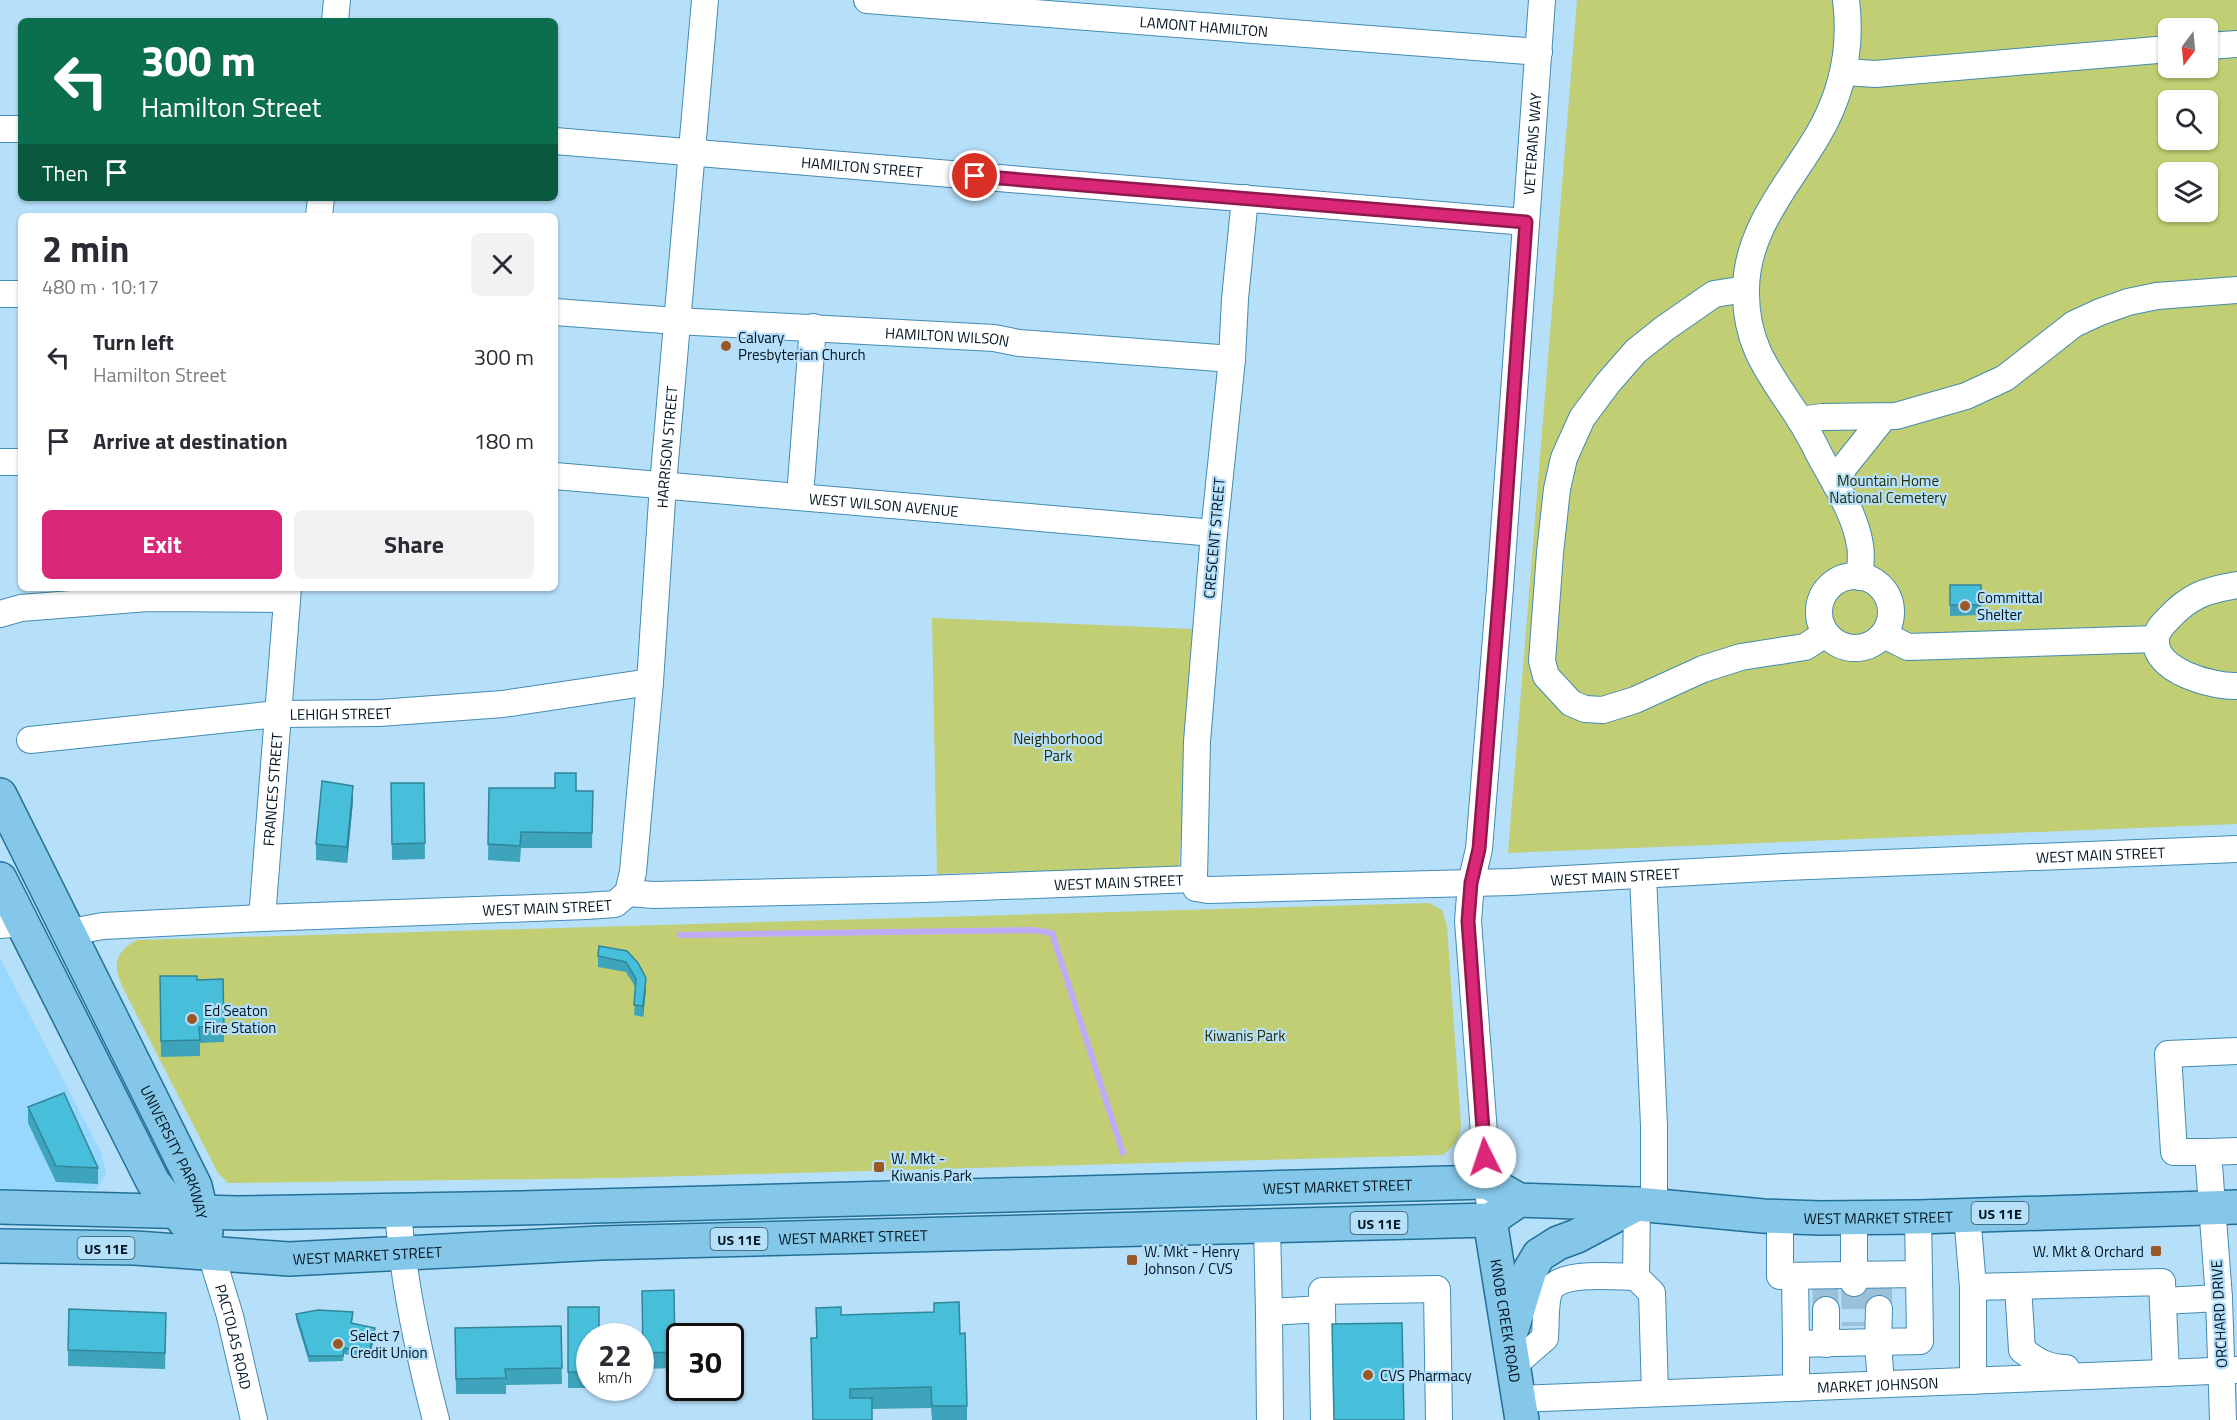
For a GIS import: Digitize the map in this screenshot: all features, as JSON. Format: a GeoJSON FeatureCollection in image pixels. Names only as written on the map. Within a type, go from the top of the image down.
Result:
{"type":"FeatureCollection","features":[{"type":"Feature","properties":{"kind":"main road","name":"UNIVERSITY PARKWAY"},"geometry":{"type":"LineString","coordinates":[[0,795],[195,1186],[189,1213]]}},
{"type":"Feature","properties":{"kind":"main road","name":"UNIVERSITY PARKWAY"},"geometry":{"type":"LineString","coordinates":[[0,879],[10,924],[153,1182],[189,1213],[211,1254]]}},
{"type":"Feature","properties":{"kind":"main road","name":"WEST MARKET STREET"},"geometry":{"type":"LineString","coordinates":[[0,1207],[106,1208],[189,1213],[398,1210],[1487,1182],[1519,1200],[1645,1204],[1779,1216],[1918,1217],[2225,1207]]}},
{"type":"Feature","properties":{"kind":"main road"},"geometry":{"type":"LineString","coordinates":[[1490,1220],[1519,1200]]}},
{"type":"Feature","properties":{"kind":"main road"},"geometry":{"type":"LineString","coordinates":[[1512,1351],[1534,1260],[1558,1243],[1645,1204]]}},
{"type":"Feature","properties":{"kind":"main road","name":"WEST MARKET STREET"},"geometry":{"type":"LineString","coordinates":[[0,1246],[135,1248],[289,1259],[600,1243],[1490,1220]]}},
{"type":"Feature","properties":{"kind":"main road","name":"KNOB CREEK ROAD"},"geometry":{"type":"LineString","coordinates":[[1490,1220],[1521,1409]]}},
{"type":"Feature","properties":{"kind":"street"},"geometry":{"type":"LineString","coordinates":[[335,18],[337,0]]}},
{"type":"Feature","properties":{"kind":"street","name":"HARRISON STREET"},"geometry":{"type":"LineString","coordinates":[[628,893],[633,872],[650,682],[663,485],[705,0]]}},
{"type":"Feature","properties":{"kind":"street","name":"LAMONT HAMILTON"},"geometry":{"type":"LineString","coordinates":[[867,0],[1539,52]]}},
{"type":"Feature","properties":{"kind":"street","name":"VETERANS WAY"},"geometry":{"type":"LineString","coordinates":[[1490,1220],[1468,921],[1471,883],[1479,849],[1482,813],[1542,0]]}},
{"type":"Feature","properties":{"kind":"street"},"geometry":{"type":"LineString","coordinates":[[1846,0],[1847,51],[1845,72],[1837,96],[1818,135],[1763,221],[1752,256],[1746,289],[1747,316],[1756,350],[1775,384],[1800,420],[1848,510],[1860,546],[1860,577]]}},
{"type":"Feature","properties":{"kind":"street"},"geometry":{"type":"LineString","coordinates":[[2218,45],[2237,44]]}},
{"type":"Feature","properties":{"kind":"street"},"geometry":{"type":"LineString","coordinates":[[1845,72],[1875,74],[2158,51]]}},
{"type":"Feature","properties":{"kind":"street"},"geometry":{"type":"LineString","coordinates":[[0,129],[18,129]]}},
{"type":"Feature","properties":{"kind":"street","name":"HAMILTON STREET"},"geometry":{"type":"LineString","coordinates":[[558,141],[1526,222]]}},
{"type":"Feature","properties":{"kind":"street","name":"CRESCENT STREET"},"geometry":{"type":"LineString","coordinates":[[1194,879],[1197,742],[1245,198]]}},
{"type":"Feature","properties":{"kind":"street"},"geometry":{"type":"LineString","coordinates":[[1746,289],[1714,294],[1665,328],[1636,351],[1582,418],[1564,458],[1557,489],[1542,661],[1546,676],[1571,703],[1585,708],[1603,710],[1635,700],[1702,669],[1741,657],[1805,647],[1825,634]]}},
{"type":"Feature","properties":{"kind":"street"},"geometry":{"type":"LineString","coordinates":[[1800,420],[1822,417],[1896,416],[1966,396],[2005,378],[2074,324],[2100,312],[2128,302],[2157,296],[2237,290]]}},
{"type":"Feature","properties":{"kind":"street"},"geometry":{"type":"LineString","coordinates":[[0,294],[18,294]]}},
{"type":"Feature","properties":{"kind":"street","name":"HAMILTON WILSON"},"geometry":{"type":"LineString","coordinates":[[558,312],[994,338],[1019,343],[1232,359]]}},
{"type":"Feature","properties":{"kind":"street"},"geometry":{"type":"LineString","coordinates":[[800,496],[813,327]]}},
{"type":"Feature","properties":{"kind":"street"},"geometry":{"type":"LineString","coordinates":[[1836,485],[1844,467],[1884,417]]}},
{"type":"Feature","properties":{"kind":"street"},"geometry":{"type":"LineString","coordinates":[[0,462],[18,462]]}},
{"type":"Feature","properties":{"kind":"street","name":"WEST WILSON AVENUE"},"geometry":{"type":"LineString","coordinates":[[558,476],[1214,533]]}},
{"type":"Feature","properties":{"kind":"street"},"geometry":{"type":"LineString","coordinates":[[1845,577],[1860,577],[1868,578],[1878,584],[1890,603],[1891,614],[1884,635],[1875,643],[1854,649],[1833,642],[1825,634],[1818,612],[1825,590],[1834,582],[1845,577]]}},
{"type":"Feature","properties":{"kind":"street"},"geometry":{"type":"LineString","coordinates":[[2237,585],[2202,592],[2181,605],[2160,627],[2156,639],[2163,658],[2181,673],[2205,682],[2237,686]]}},
{"type":"Feature","properties":{"kind":"street"},"geometry":{"type":"LineString","coordinates":[[0,614],[21,608],[148,598],[288,593]]}},
{"type":"Feature","properties":{"kind":"street","name":"FRANCES STREET"},"geometry":{"type":"LineString","coordinates":[[261,918],[288,593]]}},
{"type":"Feature","properties":{"kind":"street"},"geometry":{"type":"LineString","coordinates":[[1884,635],[1908,647],[2156,639]]}},
{"type":"Feature","properties":{"kind":"street","name":"LEHIGH STREET"},"geometry":{"type":"LineString","coordinates":[[30,740],[277,714],[379,713],[503,704],[650,682]]}},
{"type":"Feature","properties":{"kind":"street","name":"WEST MAIN STREET"},"geometry":{"type":"LineString","coordinates":[[70,932],[103,927],[261,918],[615,904],[628,893],[654,896],[1194,879],[1196,888],[1209,890],[1471,883],[2237,849]]}},
{"type":"Feature","properties":{"kind":"street"},"geometry":{"type":"LineString","coordinates":[[1636,1277],[1654,1126],[1646,992],[1643,875]]}},
{"type":"Feature","properties":{"kind":"street"},"geometry":{"type":"LineString","coordinates":[[2237,1051],[2168,1054],[2174,1152],[2237,1151]]}},
{"type":"Feature","properties":{"kind":"street","name":"ORCHARD DRIVE"},"geometry":{"type":"LineString","coordinates":[[2208,1152],[2225,1207],[2219,1298],[2229,1370],[2223,1420]]}},
{"type":"Feature","properties":{"kind":"street"},"geometry":{"type":"LineString","coordinates":[[398,1210],[401,1253],[436,1420]]}},
{"type":"Feature","properties":{"kind":"street"},"geometry":{"type":"LineString","coordinates":[[1967,1214],[1972,1287],[1973,1380]]}},
{"type":"Feature","properties":{"kind":"street"},"geometry":{"type":"LineString","coordinates":[[1779,1216],[1780,1276],[1869,1285],[1918,1274]]}},
{"type":"Feature","properties":{"kind":"street"},"geometry":{"type":"LineString","coordinates":[[1854,1217],[1869,1285],[1863,1337],[1881,1384]]}},
{"type":"Feature","properties":{"kind":"street"},"geometry":{"type":"LineString","coordinates":[[1796,1344],[1826,1344],[1863,1337],[1920,1341],[1918,1217]]}},
{"type":"Feature","properties":{"kind":"street"},"geometry":{"type":"LineString","coordinates":[[1267,1226],[1270,1420]]}},
{"type":"Feature","properties":{"kind":"street","name":"PACTOLAS ROAD"},"geometry":{"type":"LineString","coordinates":[[211,1254],[230,1316],[254,1420]]}},
{"type":"Feature","properties":{"kind":"street"},"geometry":{"type":"LineString","coordinates":[[1795,1276],[1796,1388]]}},
{"type":"Feature","properties":{"kind":"street"},"geometry":{"type":"LineString","coordinates":[[1512,1351],[1545,1338],[1548,1295],[1553,1287],[1576,1277],[1636,1277],[1652,1293],[1655,1394]]}},
{"type":"Feature","properties":{"kind":"street"},"geometry":{"type":"LineString","coordinates":[[1972,1287],[2162,1282],[2163,1301],[2157,1373],[2136,1366],[2055,1368],[2039,1364],[2022,1350],[2018,1286]]}},
{"type":"Feature","properties":{"kind":"street"},"geometry":{"type":"LineString","coordinates":[[1322,1416],[1322,1291],[1437,1289],[1439,1420]]}},
{"type":"Feature","properties":{"kind":"street"},"geometry":{"type":"LineString","coordinates":[[2163,1301],[2219,1298]]}},
{"type":"Feature","properties":{"kind":"street"},"geometry":{"type":"LineString","coordinates":[[1269,1312],[1322,1309]]}},
{"type":"Feature","properties":{"kind":"street"},"geometry":{"type":"LineString","coordinates":[[1826,1310],[1826,1344]]}},
{"type":"Feature","properties":{"kind":"street","name":"MARKET JOHNSON"},"geometry":{"type":"LineString","coordinates":[[1521,1409],[1655,1394],[2229,1370]]}},
{"type":"Feature","properties":{"kind":"shaded area"},"geometry":{"type":"Polygon","coordinates":[[[0,958],[101,1152],[106,1173],[96,1190],[0,1189],[0,958]]]}},
{"type":"Feature","properties":{"kind":"green space","name":"Mountain Home National Cemetery"},"geometry":{"type":"Polygon","coordinates":[[[1577,0],[2237,0],[2237,824],[1508,853],[1577,0]]]}},
{"type":"Feature","properties":{"kind":"green space","name":"Neighborhood Park"},"geometry":{"type":"Polygon","coordinates":[[[932,618],[1194,629],[1179,866],[937,874],[932,618]]]}},
{"type":"Feature","properties":{"kind":"green space","name":"Kiwanis Park"},"geometry":{"type":"Polygon","coordinates":[[[1429,903],[1442,910],[1447,927],[1461,1125],[1456,1142],[1443,1155],[615,1178],[228,1183],[218,1173],[126,994],[117,970],[118,957],[122,951],[137,940],[1429,903]]]}},
{"type":"Feature","properties":{"kind":"building"},"geometry":{"type":"Polygon","coordinates":[[[1950,585],[1981,585],[1981,605],[1950,605],[1950,585]]]}},
{"type":"Feature","properties":{"kind":"building"},"geometry":{"type":"Polygon","coordinates":[[[555,773],[576,773],[576,791],[593,791],[592,833],[521,832],[520,846],[488,844],[489,788],[555,788],[555,773]]]}},
{"type":"Feature","properties":{"kind":"building"},"geometry":{"type":"Polygon","coordinates":[[[322,781],[353,786],[347,847],[316,844],[322,781]]]}},
{"type":"Feature","properties":{"kind":"building"},"geometry":{"type":"Polygon","coordinates":[[[391,783],[424,783],[425,843],[392,844],[391,783]]]}},
{"type":"Feature","properties":{"kind":"building"},"geometry":{"type":"Polygon","coordinates":[[[599,946],[627,951],[638,963],[646,978],[643,1006],[634,1005],[636,979],[626,962],[598,956],[599,946]]]}},
{"type":"Feature","properties":{"kind":"building","name":"Ed Seaton Fire Station"},"geometry":{"type":"Polygon","coordinates":[[[160,976],[197,976],[197,980],[223,979],[224,1027],[199,1027],[200,1040],[161,1041],[160,976]]]}},
{"type":"Feature","properties":{"kind":"building"},"geometry":{"type":"Polygon","coordinates":[[[64,1093],[98,1168],[56,1166],[28,1107],[64,1093]]]}},
{"type":"Feature","properties":{"kind":"building"},"geometry":{"type":"Polygon","coordinates":[[[674,1290],[675,1323],[666,1323],[666,1352],[654,1353],[654,1323],[643,1323],[642,1291],[674,1290]]]}},
{"type":"Feature","properties":{"kind":"building"},"geometry":{"type":"Polygon","coordinates":[[[959,1302],[960,1334],[965,1333],[967,1406],[932,1406],[931,1387],[850,1389],[850,1398],[872,1398],[872,1420],[813,1420],[811,1338],[817,1338],[816,1308],[841,1307],[841,1315],[934,1312],[934,1303],[959,1302]]]}},
{"type":"Feature","properties":{"kind":"building"},"geometry":{"type":"Polygon","coordinates":[[[568,1307],[599,1307],[599,1323],[576,1323],[576,1372],[568,1372],[568,1307]]]}},
{"type":"Feature","properties":{"kind":"building"},"geometry":{"type":"Polygon","coordinates":[[[69,1309],[166,1313],[165,1353],[68,1350],[69,1309]]]}},
{"type":"Feature","properties":{"kind":"building","name":"Select 7 Credit Union"},"geometry":{"type":"Polygon","coordinates":[[[318,1310],[353,1312],[351,1323],[375,1328],[369,1353],[344,1348],[343,1356],[309,1356],[296,1314],[318,1310]]]}},
{"type":"Feature","properties":{"kind":"building","name":"CVS Pharmacy"},"geometry":{"type":"Polygon","coordinates":[[[1402,1323],[1404,1420],[1334,1420],[1332,1324],[1402,1323]]]}},
{"type":"Feature","properties":{"kind":"building"},"geometry":{"type":"Polygon","coordinates":[[[561,1326],[562,1368],[505,1369],[506,1378],[456,1379],[455,1328],[561,1326]]]}},
{"type":"Feature","properties":{"kind":"waterway"},"geometry":{"type":"LineString","coordinates":[[680,935],[1033,930],[1052,933],[1123,1153]]}},
{"type":"Feature","properties":{"kind":"tunnel"},"geometry":{"type":"LineString","coordinates":[[1854,1283],[1855,1326]]}},
{"type":"Feature","properties":{"kind":"tunnel"},"geometry":{"type":"LineString","coordinates":[[1825,1284],[1826,1310]]}},
{"type":"Feature","properties":{"kind":"tunnel"},"geometry":{"type":"LineString","coordinates":[[1879,1284],[1879,1309]]}},
{"type":"Feature","properties":{"kind":"place","name":"Calvary Presbyterian Church"},"geometry":{"type":"Point","coordinates":[726,346]}},
{"type":"Feature","properties":{"kind":"place","name":"Committal Shelter"},"geometry":{"type":"Point","coordinates":[1965,606]}},
{"type":"Feature","properties":{"kind":"place","name":"Ed Seaton Fire Station"},"geometry":{"type":"Point","coordinates":[192,1019]}},
{"type":"Feature","properties":{"kind":"place","name":"W. Mkt - Kiwanis Park"},"geometry":{"type":"Point","coordinates":[879,1167]}},
{"type":"Feature","properties":{"kind":"place","name":"W. Mkt & Orchard"},"geometry":{"type":"Point","coordinates":[2156,1251]}},
{"type":"Feature","properties":{"kind":"place","name":"W. Mkt - Henry Johnson / CVS"},"geometry":{"type":"Point","coordinates":[1132,1260]}},
{"type":"Feature","properties":{"kind":"place","name":"Select 7 Credit Union"},"geometry":{"type":"Point","coordinates":[338,1344]}},
{"type":"Feature","properties":{"kind":"place","name":"CVS Pharmacy"},"geometry":{"type":"Point","coordinates":[1368,1375]}},
{"type":"Feature","properties":{"kind":"route"},"geometry":{"type":"LineString","coordinates":[[975,176],[1526,222],[1479,849],[1471,883],[1468,921],[1485,1157]]}}]}
